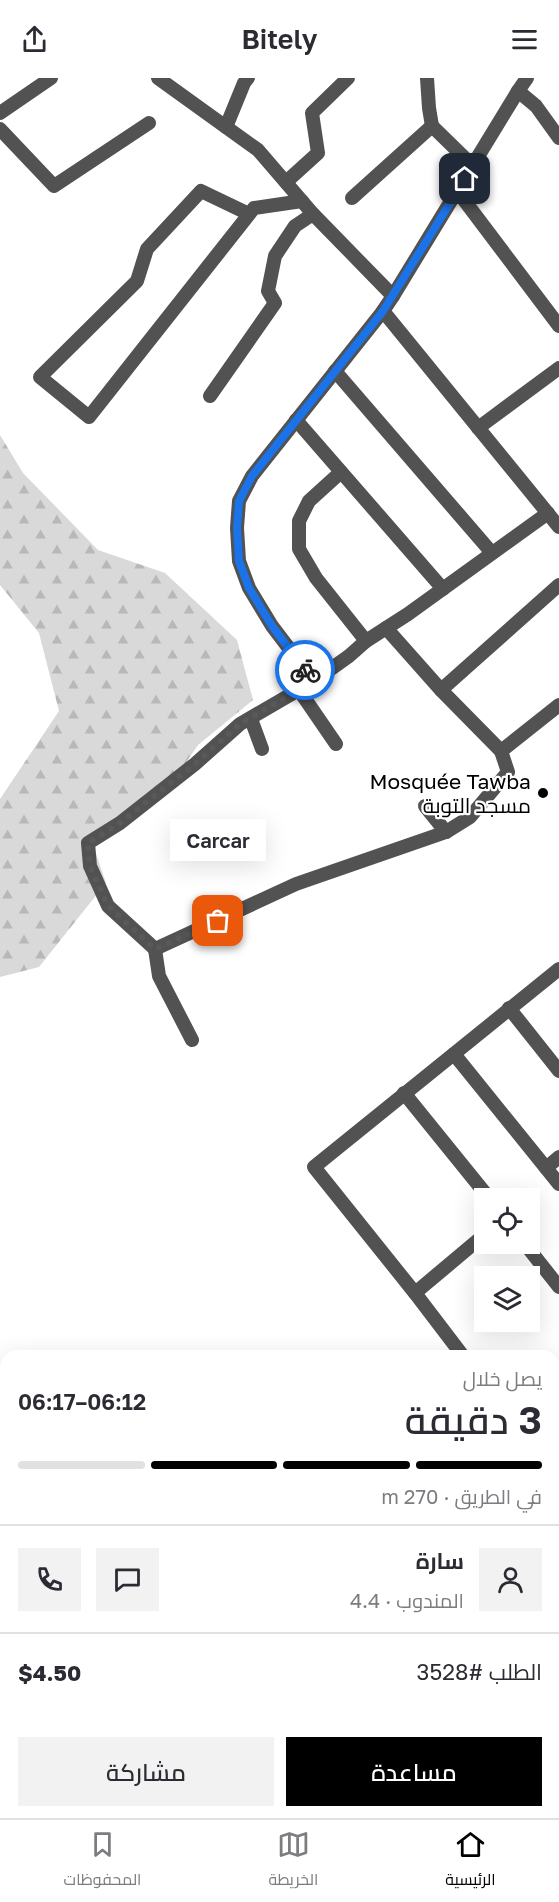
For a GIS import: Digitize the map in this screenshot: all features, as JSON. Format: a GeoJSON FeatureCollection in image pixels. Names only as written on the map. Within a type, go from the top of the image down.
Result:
{"type":"FeatureCollection","features":[{"type":"Feature","properties":{"kind":"street"},"geometry":{"type":"LineString","coordinates":[[0,113],[51,78]]}},
{"type":"Feature","properties":{"kind":"street"},"geometry":{"type":"LineString","coordinates":[[226,127],[248,78]]}},
{"type":"Feature","properties":{"kind":"street"},"geometry":{"type":"LineString","coordinates":[[286,182],[318,153],[312,113],[348,78]]}},
{"type":"Feature","properties":{"kind":"street"},"geometry":{"type":"LineString","coordinates":[[427,78],[432,126],[473,166]]}},
{"type":"Feature","properties":{"kind":"street"},"geometry":{"type":"LineString","coordinates":[[314,681],[272,626],[249,588],[239,561],[237,528],[239,501],[252,476],[383,311],[526,78]]}},
{"type":"Feature","properties":{"kind":"street"},"geometry":{"type":"LineString","coordinates":[[163,80],[258,150],[314,214],[393,296]]}},
{"type":"Feature","properties":{"kind":"street"},"geometry":{"type":"LineString","coordinates":[[518,91],[536,106],[559,138]]}},
{"type":"Feature","properties":{"kind":"street"},"geometry":{"type":"LineString","coordinates":[[0,129],[54,186],[149,123]]}},
{"type":"Feature","properties":{"kind":"street"},"geometry":{"type":"LineString","coordinates":[[352,198],[432,126]]}},
{"type":"Feature","properties":{"kind":"street"},"geometry":{"type":"LineString","coordinates":[[249,214],[201,191],[147,249],[137,280],[40,377],[89,417],[254,208],[302,201]]}},
{"type":"Feature","properties":{"kind":"street"},"geometry":{"type":"LineString","coordinates":[[458,192],[559,326]]}},
{"type":"Feature","properties":{"kind":"street"},"geometry":{"type":"LineString","coordinates":[[210,396],[275,303],[268,291],[275,256],[295,226],[314,214]]}},
{"type":"Feature","properties":{"kind":"street"},"geometry":{"type":"LineString","coordinates":[[383,311],[559,528]]}},
{"type":"Feature","properties":{"kind":"street"},"geometry":{"type":"LineString","coordinates":[[478,428],[559,368]]}},
{"type":"Feature","properties":{"kind":"street"},"geometry":{"type":"LineString","coordinates":[[335,371],[492,554]]}},
{"type":"Feature","properties":{"kind":"street"},"geometry":{"type":"LineString","coordinates":[[296,420],[443,589]]}},
{"type":"Feature","properties":{"kind":"street"},"geometry":{"type":"LineString","coordinates":[[341,472],[309,501],[299,521],[299,549],[316,578],[366,641]]}},
{"type":"Feature","properties":{"kind":"street"},"geometry":{"type":"LineString","coordinates":[[192,1040],[159,976],[155,949],[108,906],[90,866],[88,843],[120,823],[195,764],[240,724],[314,681],[366,641],[548,513]]}},
{"type":"Feature","properties":{"kind":"street"},"geometry":{"type":"LineString","coordinates":[[441,690],[559,585]]}},
{"type":"Feature","properties":{"kind":"street"},"geometry":{"type":"LineString","coordinates":[[155,949],[296,884],[446,832],[470,817],[508,772],[501,751],[441,690],[386,628]]}},
{"type":"Feature","properties":{"kind":"street"},"geometry":{"type":"LineString","coordinates":[[299,690],[336,744]]}},
{"type":"Feature","properties":{"kind":"street"},"geometry":{"type":"LineString","coordinates":[[501,751],[559,705]]}},
{"type":"Feature","properties":{"kind":"street"},"geometry":{"type":"LineString","coordinates":[[251,719],[262,749]]}},
{"type":"Feature","properties":{"kind":"street"},"geometry":{"type":"LineString","coordinates":[[425,806],[446,832]]}},
{"type":"Feature","properties":{"kind":"street"},"geometry":{"type":"LineString","coordinates":[[459,1350],[416,1293],[314,1167],[559,969]]}},
{"type":"Feature","properties":{"kind":"street"},"geometry":{"type":"LineString","coordinates":[[509,1008],[559,1071]]}},
{"type":"Feature","properties":{"kind":"street"},"geometry":{"type":"LineString","coordinates":[[454,1054],[559,1184]]}},
{"type":"Feature","properties":{"kind":"street"},"geometry":{"type":"LineString","coordinates":[[404,1093],[481,1188]]}},
{"type":"Feature","properties":{"kind":"street"},"geometry":{"type":"LineString","coordinates":[[546,1168],[559,1156]]}},
{"type":"Feature","properties":{"kind":"street"},"geometry":{"type":"LineString","coordinates":[[416,1293],[474,1244]]}},
{"type":"Feature","properties":{"kind":"street"},"geometry":{"type":"LineString","coordinates":[[533,1254],[559,1287]]}},
{"type":"Feature","properties":{"kind":"green space"},"geometry":{"type":"Polygon","coordinates":[[[0,435],[23,473],[98,550],[165,573],[237,640],[253,700],[198,745],[170,786],[90,836],[106,883],[39,967],[0,977],[0,799],[59,711],[39,633],[0,585],[0,435]]]}},
{"type":"Feature","properties":{"kind":"way so far"},"geometry":{"type":"LineString","coordinates":[[218,921],[155,949],[108,906],[90,866],[88,843],[120,823],[195,764],[240,724],[314,681],[305,670]]}},
{"type":"Feature","properties":{"kind":"place","name":"Mosquée Tawba مسجد التوبة"},"geometry":{"type":"Point","coordinates":[543,793]}},
{"type":"Feature","properties":{"kind":"place","name":"Carcar"},"geometry":{"type":"Point","coordinates":[218,921]}},
{"type":"Feature","properties":{"kind":"route"},"geometry":{"type":"LineString","coordinates":[[305,670],[272,626],[249,588],[239,561],[237,528],[239,501],[252,476],[383,311],[465,179]]}}]}
